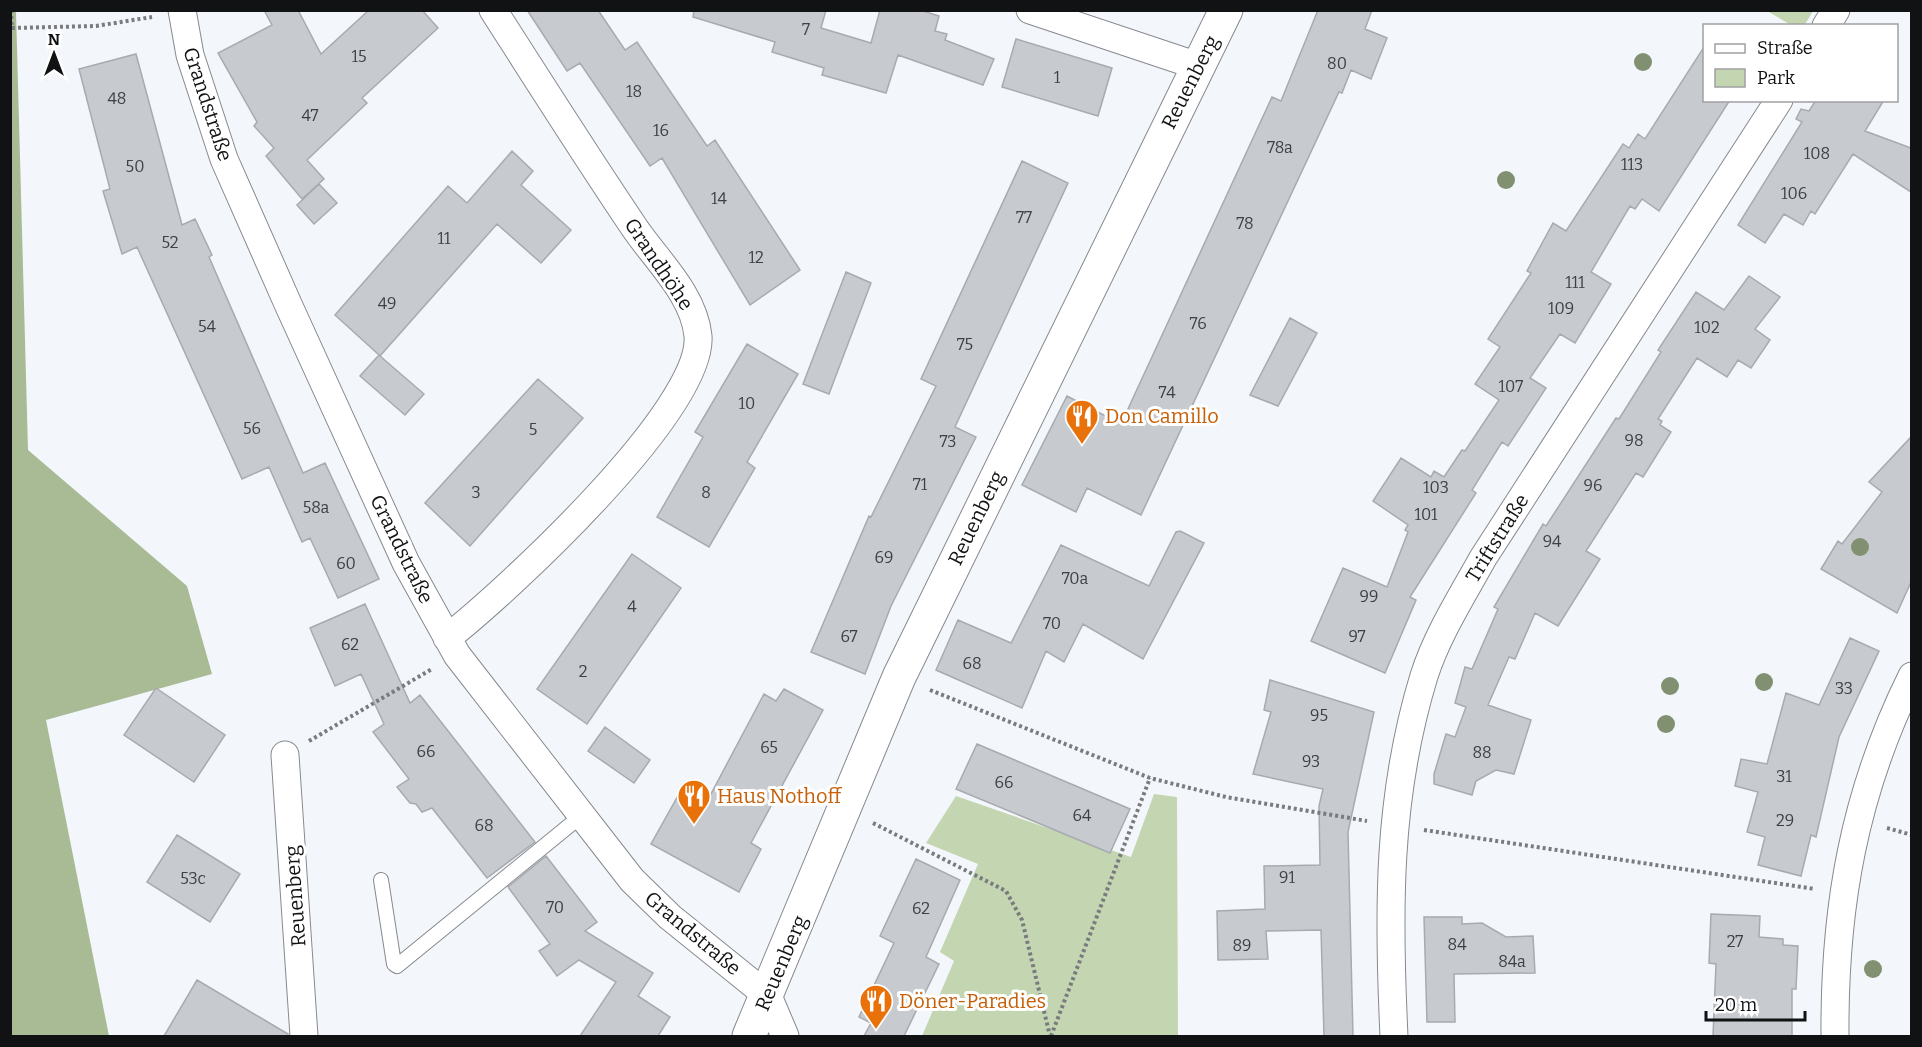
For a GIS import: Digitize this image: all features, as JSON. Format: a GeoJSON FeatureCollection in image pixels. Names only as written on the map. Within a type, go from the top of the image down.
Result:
{"type":"FeatureCollection","features":[{"type":"Feature","properties":{"kind":"main road","name":"Reuenberg"},"geometry":{"type":"LineString","coordinates":[[748,1036],[768,996],[843,808],[899,677],[1226,10]]}},
{"type":"Feature","properties":{"kind":"street","name":"Grandhöhe"},"geometry":{"type":"LineString","coordinates":[[452,646],[624,467],[662,417],[685,380],[694,359],[698,337],[692,312],[677,287],[635,229],[493,10]]}},
{"type":"Feature","properties":{"kind":"street"},"geometry":{"type":"LineString","coordinates":[[1030,10],[1198,66]]}},
{"type":"Feature","properties":{"kind":"street"},"geometry":{"type":"LineString","coordinates":[[1827,24],[1836,10]]}},
{"type":"Feature","properties":{"kind":"street","name":"Grandstraße"},"geometry":{"type":"LineString","coordinates":[[182,11],[190,55],[224,159],[401,552],[452,646],[580,816],[632,880],[670,917],[768,996]]}},
{"type":"Feature","properties":{"kind":"street","name":"Triftstraße"},"geometry":{"type":"LineString","coordinates":[[1394,1036],[1389,892],[1393,825],[1403,759],[1424,675],[1446,625],[1483,558],[1778,102]]}},
{"type":"Feature","properties":{"kind":"street"},"geometry":{"type":"LineString","coordinates":[[1835,1036],[1837,939],[1849,855],[1876,758],[1911,676]]}},
{"type":"Feature","properties":{"kind":"street","name":"Reuenberg"},"geometry":{"type":"LineString","coordinates":[[285,755],[304,1036]]}},
{"type":"Feature","properties":{"kind":"street"},"geometry":{"type":"LineString","coordinates":[[768,996],[785,1036]]}},
{"type":"Feature","properties":{"kind":"lane"},"geometry":{"type":"LineString","coordinates":[[381,880],[394,964],[397,966],[580,816]]}},
{"type":"Feature","properties":{"kind":"path"},"geometry":{"type":"LineString","coordinates":[[11,10],[12,28],[96,26],[182,11]]}},
{"type":"Feature","properties":{"kind":"path"},"geometry":{"type":"LineString","coordinates":[[285,755],[452,646]]}},
{"type":"Feature","properties":{"kind":"path"},"geometry":{"type":"LineString","coordinates":[[1051,1036],[1150,778]]}},
{"type":"Feature","properties":{"kind":"path"},"geometry":{"type":"LineString","coordinates":[[843,808],[1006,891],[1022,920],[1051,1036]]}},
{"type":"Feature","properties":{"kind":"green space"},"geometry":{"type":"Polygon","coordinates":[[[10,11],[16,11],[28,450],[187,586],[212,674],[46,720],[109,1036],[11,1036],[10,11]]]}},
{"type":"Feature","properties":{"kind":"green space"},"geometry":{"type":"Polygon","coordinates":[[[1767,11],[1813,11],[1805,24],[1789,24],[1767,11]]]}},
{"type":"Feature","properties":{"kind":"green space"},"geometry":{"type":"Polygon","coordinates":[[[1154,794],[1177,797],[1178,1036],[922,1036],[954,961],[940,952],[978,864],[926,843],[956,796],[1131,857],[1154,794]]]}},
{"type":"Feature","properties":{"kind":"building"},"geometry":{"type":"Polygon","coordinates":[[[264,10],[298,10],[321,54],[369,10],[422,10],[438,28],[362,98],[367,103],[307,160],[324,179],[302,199],[266,156],[274,148],[254,126],[257,122],[218,53],[272,25],[264,10]]]}},
{"type":"Feature","properties":{"kind":"building"},"geometry":{"type":"Polygon","coordinates":[[[527,10],[598,10],[625,50],[637,42],[707,146],[715,140],[800,270],[750,305],[662,158],[650,166],[580,63],[567,71],[527,10]]]}},
{"type":"Feature","properties":{"kind":"building"},"geometry":{"type":"Polygon","coordinates":[[[694,10],[826,10],[821,28],[871,43],[880,10],[920,10],[939,16],[935,31],[947,34],[945,40],[994,59],[983,85],[898,55],[886,93],[822,75],[824,68],[772,52],[775,42],[693,17],[694,10]]]}},
{"type":"Feature","properties":{"kind":"building"},"geometry":{"type":"Polygon","coordinates":[[[1318,10],[1372,10],[1365,29],[1387,38],[1371,79],[1351,70],[1342,93],[1339,92],[1141,515],[1087,488],[1076,512],[1022,485],[1067,396],[1121,424],[1272,97],[1281,101],[1318,10]]]}},
{"type":"Feature","properties":{"kind":"building"},"geometry":{"type":"Polygon","coordinates":[[[1016,39],[1112,68],[1098,116],[1002,87],[1016,39]]]}},
{"type":"Feature","properties":{"kind":"building"},"geometry":{"type":"Polygon","coordinates":[[[1703,49],[1703,102],[1729,102],[1659,211],[1642,199],[1635,209],[1630,206],[1591,272],[1611,284],[1575,343],[1560,334],[1530,378],[1546,388],[1508,446],[1502,442],[1472,490],[1476,493],[1410,597],[1416,600],[1385,673],[1311,641],[1343,568],[1387,587],[1408,532],[1405,530],[1408,525],[1373,501],[1401,458],[1431,477],[1434,471],[1444,477],[1462,450],[1465,451],[1499,400],[1475,384],[1500,347],[1488,339],[1531,273],[1527,271],[1553,223],[1566,231],[1623,144],[1629,148],[1638,134],[1645,139],[1703,49]]]}},
{"type":"Feature","properties":{"kind":"building"},"geometry":{"type":"Polygon","coordinates":[[[136,54],[182,225],[195,219],[212,255],[209,257],[303,473],[325,463],[379,579],[338,598],[310,538],[302,542],[269,467],[242,479],[137,247],[122,254],[103,191],[110,189],[79,69],[136,54]]]}},
{"type":"Feature","properties":{"kind":"building"},"geometry":{"type":"Polygon","coordinates":[[[1815,102],[1883,102],[1865,131],[1911,148],[1911,192],[1853,154],[1815,214],[1811,211],[1803,225],[1784,214],[1765,243],[1738,225],[1802,122],[1796,119],[1801,109],[1809,111],[1815,102]]]}},
{"type":"Feature","properties":{"kind":"building"},"geometry":{"type":"Polygon","coordinates":[[[512,151],[533,171],[521,185],[571,230],[541,263],[497,224],[380,356],[424,394],[405,415],[360,376],[379,355],[335,315],[448,186],[467,203],[512,151]]]}},
{"type":"Feature","properties":{"kind":"building"},"geometry":{"type":"Polygon","coordinates":[[[1022,161],[1068,183],[955,427],[976,437],[891,606],[865,674],[811,652],[869,516],[871,517],[936,386],[921,379],[1022,161]]]}},
{"type":"Feature","properties":{"kind":"building"},"geometry":{"type":"Polygon","coordinates":[[[319,184],[337,203],[314,224],[297,205],[319,184]]]}},
{"type":"Feature","properties":{"kind":"building"},"geometry":{"type":"Polygon","coordinates":[[[846,272],[871,283],[829,394],[803,384],[846,272]]]}},
{"type":"Feature","properties":{"kind":"building"},"geometry":{"type":"Polygon","coordinates":[[[1749,276],[1780,297],[1755,329],[1770,340],[1751,368],[1738,360],[1727,377],[1697,358],[1658,419],[1662,421],[1660,425],[1671,432],[1643,477],[1636,473],[1586,551],[1600,559],[1558,626],[1535,613],[1515,659],[1509,657],[1488,705],[1531,720],[1514,774],[1496,770],[1476,781],[1472,795],[1434,784],[1434,774],[1446,734],[1455,737],[1466,707],[1455,703],[1465,667],[1472,669],[1498,609],[1494,607],[1543,524],[1546,526],[1616,418],[1619,419],[1661,352],[1658,350],[1696,292],[1724,310],[1749,276]]]}},
{"type":"Feature","properties":{"kind":"building"},"geometry":{"type":"Polygon","coordinates":[[[1290,318],[1317,333],[1278,406],[1250,395],[1290,318]]]}},
{"type":"Feature","properties":{"kind":"building"},"geometry":{"type":"Polygon","coordinates":[[[747,344],[798,374],[747,462],[755,468],[709,547],[657,517],[703,437],[695,432],[747,344]]]}},
{"type":"Feature","properties":{"kind":"building"},"geometry":{"type":"Polygon","coordinates":[[[538,379],[583,418],[470,546],[425,503],[538,379]]]}},
{"type":"Feature","properties":{"kind":"building"},"geometry":{"type":"Polygon","coordinates":[[[1911,437],[1911,582],[1897,613],[1821,569],[1838,541],[1842,544],[1882,492],[1869,482],[1911,437]]]}},
{"type":"Feature","properties":{"kind":"building"},"geometry":{"type":"Polygon","coordinates":[[[1180,531],[1204,543],[1143,659],[1083,624],[1064,662],[1046,651],[1022,708],[936,670],[958,620],[1011,643],[1061,545],[1149,586],[1176,532],[1180,531]]]}},
{"type":"Feature","properties":{"kind":"building"},"geometry":{"type":"Polygon","coordinates":[[[632,554],[681,588],[587,724],[537,689],[632,554]]]}},
{"type":"Feature","properties":{"kind":"building"},"geometry":{"type":"Polygon","coordinates":[[[365,604],[410,703],[420,695],[535,842],[487,878],[432,808],[422,812],[416,804],[410,803],[397,787],[409,779],[373,732],[384,724],[361,674],[335,686],[310,628],[365,604]]]}},
{"type":"Feature","properties":{"kind":"building"},"geometry":{"type":"Polygon","coordinates":[[[1850,638],[1879,651],[1839,737],[1816,837],[1811,835],[1801,876],[1758,865],[1765,837],[1747,832],[1758,792],[1735,786],[1741,759],[1767,764],[1786,693],[1819,705],[1850,638]]]}},
{"type":"Feature","properties":{"kind":"building"},"geometry":{"type":"Polygon","coordinates":[[[1270,680],[1374,712],[1348,832],[1353,1036],[1324,1036],[1321,930],[1266,931],[1268,959],[1218,960],[1217,911],[1265,909],[1264,866],[1320,865],[1319,806],[1323,789],[1253,774],[1271,712],[1264,710],[1270,680]]]}},
{"type":"Feature","properties":{"kind":"building"},"geometry":{"type":"Polygon","coordinates":[[[156,688],[225,735],[194,782],[124,735],[156,688]]]}},
{"type":"Feature","properties":{"kind":"building"},"geometry":{"type":"Polygon","coordinates":[[[784,689],[823,710],[751,843],[761,849],[739,892],[651,844],[679,794],[704,807],[764,694],[776,701],[784,689]]]}},
{"type":"Feature","properties":{"kind":"building"},"geometry":{"type":"Polygon","coordinates":[[[605,727],[650,760],[634,783],[588,751],[605,727]]]}},
{"type":"Feature","properties":{"kind":"building"},"geometry":{"type":"Polygon","coordinates":[[[977,744],[1130,809],[1110,853],[956,789],[977,744]]]}},
{"type":"Feature","properties":{"kind":"building"},"geometry":{"type":"Polygon","coordinates":[[[177,835],[240,874],[210,922],[147,882],[177,835]]]}},
{"type":"Feature","properties":{"kind":"building"},"geometry":{"type":"Polygon","coordinates":[[[546,856],[597,922],[585,931],[653,973],[638,996],[670,1017],[658,1036],[580,1036],[616,982],[579,960],[557,976],[539,951],[550,944],[508,887],[546,856]]]}},
{"type":"Feature","properties":{"kind":"building"},"geometry":{"type":"Polygon","coordinates":[[[916,859],[960,880],[926,957],[939,964],[904,1036],[864,1036],[871,1023],[859,1017],[894,943],[880,936],[916,859]]]}},
{"type":"Feature","properties":{"kind":"building"},"geometry":{"type":"Polygon","coordinates":[[[1711,914],[1760,916],[1759,937],[1783,939],[1783,945],[1798,946],[1796,989],[1792,989],[1792,1036],[1713,1036],[1716,964],[1709,963],[1711,914]]]}},
{"type":"Feature","properties":{"kind":"building"},"geometry":{"type":"Polygon","coordinates":[[[1424,917],[1462,917],[1462,924],[1482,923],[1506,937],[1533,936],[1535,973],[1454,974],[1455,1022],[1427,1022],[1424,917]]]}},
{"type":"Feature","properties":{"kind":"building"},"geometry":{"type":"Polygon","coordinates":[[[197,980],[288,1034],[288,1036],[164,1036],[197,980]]]}},
{"type":"Feature","properties":{"kind":"place","name":"Don Camillo"},"geometry":{"type":"Point","coordinates":[1082,445]}},
{"type":"Feature","properties":{"kind":"place","name":"Haus Nothoff"},"geometry":{"type":"Point","coordinates":[694,825]}},
{"type":"Feature","properties":{"kind":"place","name":"Döner-Paradies"},"geometry":{"type":"Point","coordinates":[876,1030]}}]}
